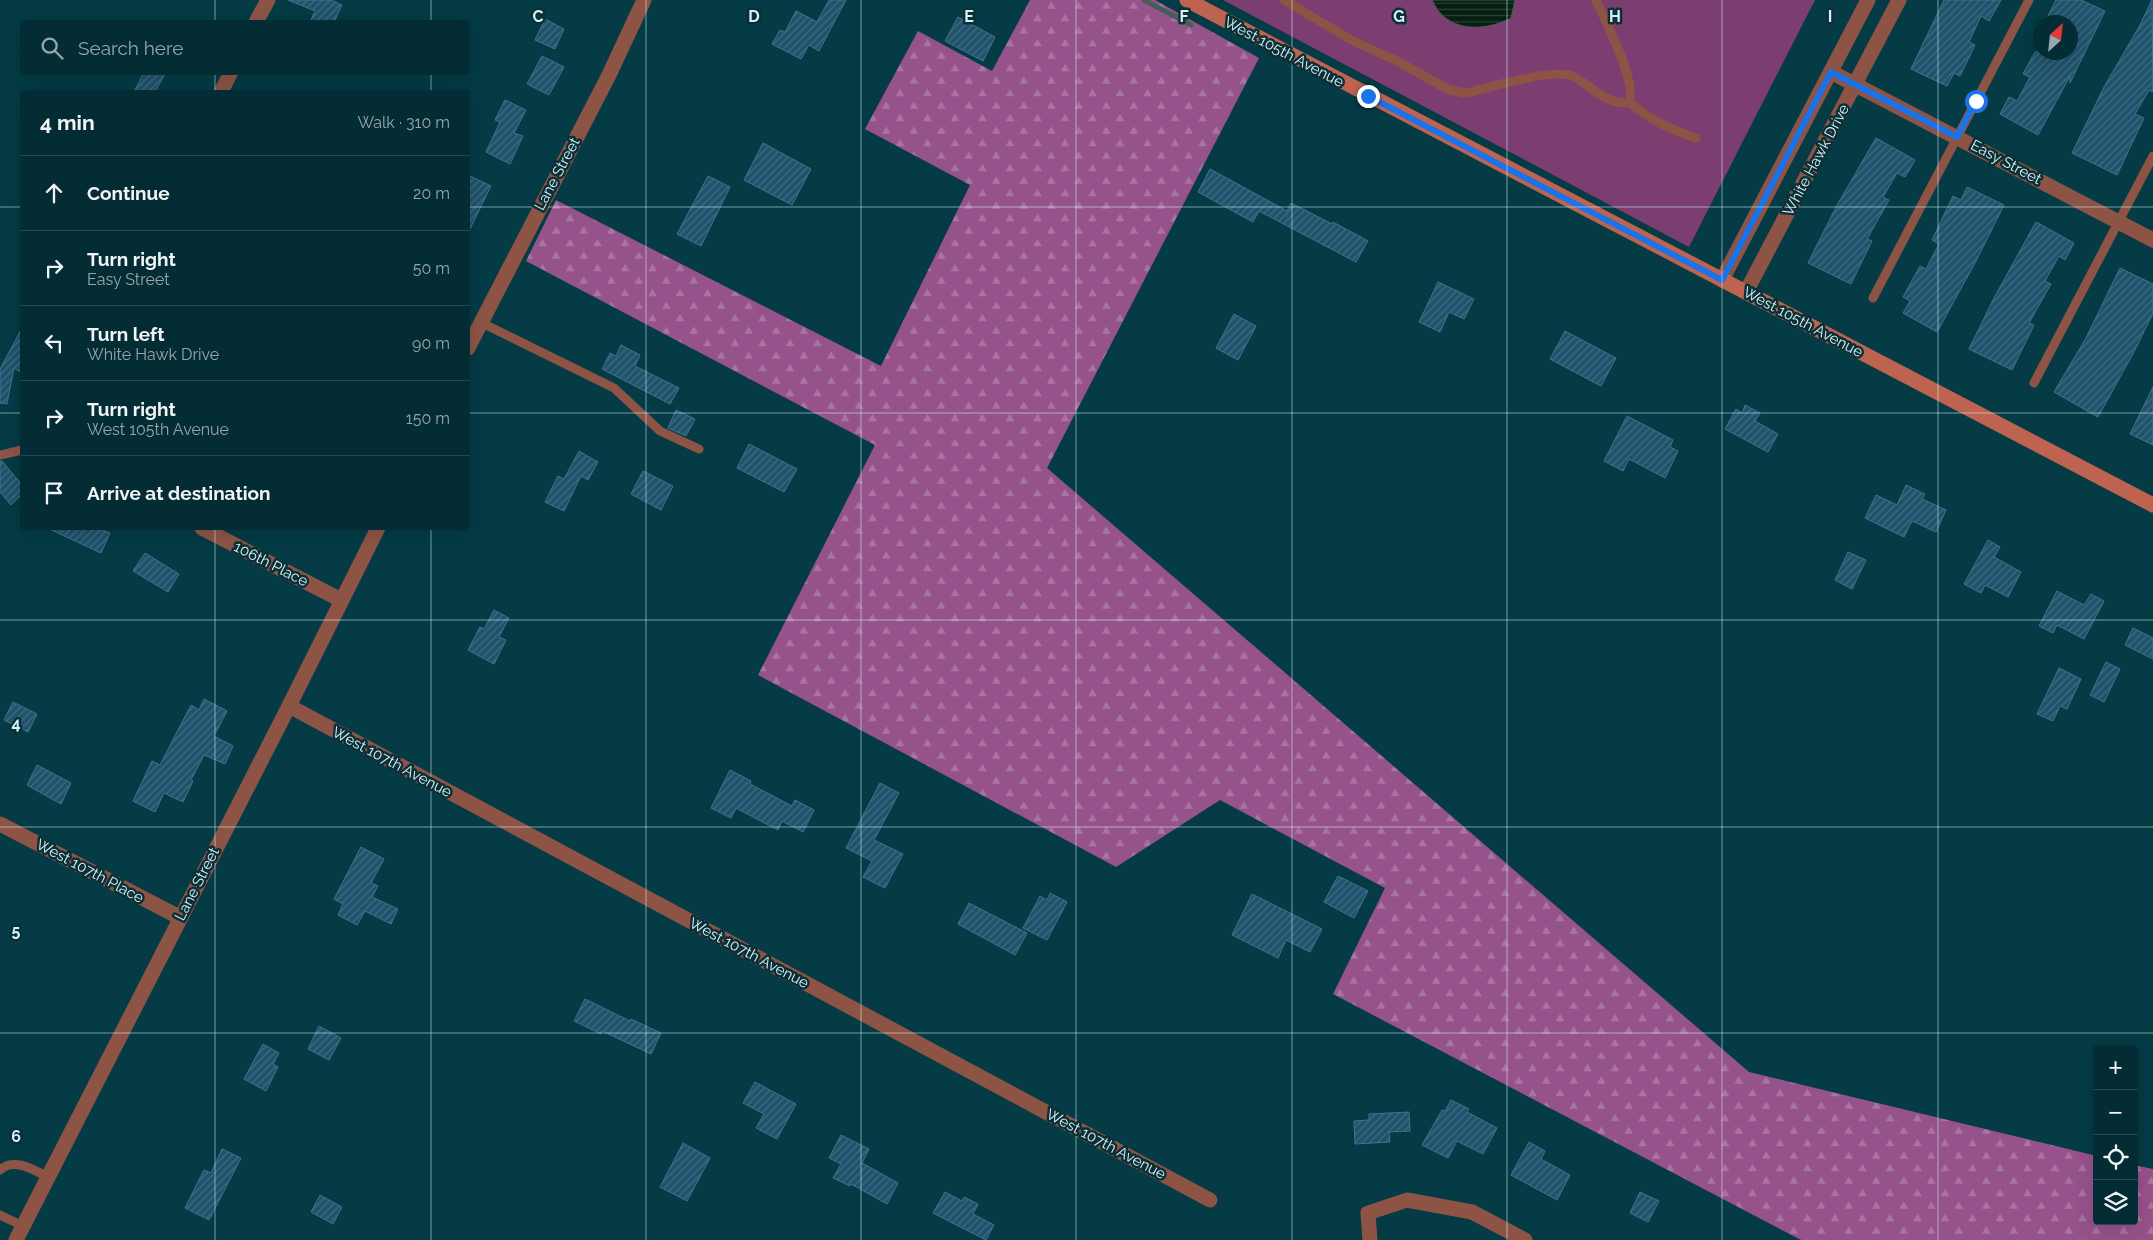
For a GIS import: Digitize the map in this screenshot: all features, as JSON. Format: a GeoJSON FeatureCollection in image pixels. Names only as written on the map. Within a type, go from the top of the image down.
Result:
{"type":"FeatureCollection","features":[{"type":"Feature","properties":{"kind":"street"},"geometry":{"type":"LineString","coordinates":[[257,20],[268,0]]}},
{"type":"Feature","properties":{"kind":"street","name":"Lane Street"},"geometry":{"type":"LineString","coordinates":[[470,344],[609,74],[644,0]]}},
{"type":"Feature","properties":{"kind":"street","name":"West 105th Avenue"},"geometry":{"type":"LineString","coordinates":[[1187,0],[2153,506]]}},
{"type":"Feature","properties":{"kind":"street","name":"White Hawk Drive"},"geometry":{"type":"LineString","coordinates":[[1722,280],[1868,0]]}},
{"type":"Feature","properties":{"kind":"street","name":"White Hawk Drive"},"geometry":{"type":"LineString","coordinates":[[1746,292],[1899,0]]}},
{"type":"Feature","properties":{"kind":"street","name":"Easy Street"},"geometry":{"type":"LineString","coordinates":[[1831,72],[2153,240]]}},
{"type":"Feature","properties":{"kind":"street"},"geometry":{"type":"LineString","coordinates":[[221,90],[229,75]]}},
{"type":"Feature","properties":{"kind":"street","name":"106th Place"},"geometry":{"type":"LineString","coordinates":[[206,530],[341,600]]}},
{"type":"Feature","properties":{"kind":"street","name":"Lane Street"},"geometry":{"type":"LineString","coordinates":[[16,1240],[377,530]]}},
{"type":"Feature","properties":{"kind":"street","name":"West 107th Avenue"},"geometry":{"type":"LineString","coordinates":[[289,706],[1210,1200]]}},
{"type":"Feature","properties":{"kind":"street","name":"West 107th Place"},"geometry":{"type":"LineString","coordinates":[[0,824],[180,917]]}},
{"type":"Feature","properties":{"kind":"street"},"geometry":{"type":"LineString","coordinates":[[1370,1240],[1368,1213],[1407,1200],[1472,1212],[1525,1240]]}},
{"type":"Feature","properties":{"kind":"lane"},"geometry":{"type":"LineString","coordinates":[[1284,0],[1353,41],[1399,62],[1449,90],[1458,93],[1561,74],[1577,79],[1610,101],[1626,103],[1632,96],[1626,70],[1596,0]]}},
{"type":"Feature","properties":{"kind":"lane"},"geometry":{"type":"LineString","coordinates":[[1873,298],[2029,0]]}},
{"type":"Feature","properties":{"kind":"lane"},"geometry":{"type":"LineString","coordinates":[[1629,100],[1638,110],[1669,128],[1696,138]]}},
{"type":"Feature","properties":{"kind":"lane"},"geometry":{"type":"LineString","coordinates":[[2034,383],[2153,156]]}},
{"type":"Feature","properties":{"kind":"lane"},"geometry":{"type":"LineString","coordinates":[[480,322],[614,388],[660,431],[698,449]]}},
{"type":"Feature","properties":{"kind":"lane"},"geometry":{"type":"LineString","coordinates":[[0,455],[20,450]]}},
{"type":"Feature","properties":{"kind":"lane"},"geometry":{"type":"LineString","coordinates":[[0,1170],[12,1164],[23,1165],[48,1177]]}},
{"type":"Feature","properties":{"kind":"lane"},"geometry":{"type":"LineString","coordinates":[[0,1215],[23,1226]]}},
{"type":"Feature","properties":{"kind":"shaded area"},"geometry":{"type":"Polygon","coordinates":[[[1223,0],[1815,0],[1689,247],[1223,0]]]}},
{"type":"Feature","properties":{"kind":"shaded area"},"geometry":{"type":"Polygon","coordinates":[[[1432,0],[1515,0],[1511,18],[1489,26],[1467,27],[1446,19],[1438,11],[1432,0]]]}},
{"type":"Feature","properties":{"kind":"green space"},"geometry":{"type":"Polygon","coordinates":[[[1030,0],[1155,0],[1259,58],[1047,468],[1749,1072],[2093,1155],[2093,1225],[2138,1225],[2138,1166],[2153,1169],[2153,1240],[1801,1240],[1333,994],[1385,888],[1220,800],[1116,867],[758,675],[875,445],[526,261],[556,200],[881,366],[970,185],[865,129],[918,31],[992,71],[1030,0]]]}},
{"type":"Feature","properties":{"kind":"building"},"geometry":{"type":"Polygon","coordinates":[[[288,0],[331,0],[342,5],[335,20],[311,20],[315,11],[288,0]]]}},
{"type":"Feature","properties":{"kind":"building"},"geometry":{"type":"Polygon","coordinates":[[[829,0],[846,0],[819,51],[809,45],[801,59],[772,44],[780,30],[785,32],[796,11],[817,22],[829,0]]]}},
{"type":"Feature","properties":{"kind":"building"},"geometry":{"type":"Polygon","coordinates":[[[1944,0],[2001,0],[1989,21],[1981,16],[1969,42],[1975,45],[1960,76],[1954,73],[1947,86],[1911,69],[1944,0]]]}},
{"type":"Feature","properties":{"kind":"building"},"geometry":{"type":"Polygon","coordinates":[[[2056,0],[2081,0],[2105,11],[2070,83],[2070,76],[2038,135],[2000,114],[2009,97],[2017,101],[2030,77],[2023,74],[2033,56],[2033,60],[2078,60],[2078,15],[2048,15],[2056,0]]]}},
{"type":"Feature","properties":{"kind":"building"},"geometry":{"type":"Polygon","coordinates":[[[2152,0],[2153,92],[2149,90],[2135,114],[2144,118],[2117,175],[2072,153],[2104,87],[2139,27],[2152,0]]]}},
{"type":"Feature","properties":{"kind":"building"},"geometry":{"type":"Polygon","coordinates":[[[958,17],[995,37],[983,61],[945,41],[958,17]]]}},
{"type":"Feature","properties":{"kind":"building"},"geometry":{"type":"Polygon","coordinates":[[[545,19],[564,29],[555,49],[535,40],[545,19]]]}},
{"type":"Feature","properties":{"kind":"building"},"geometry":{"type":"Polygon","coordinates":[[[542,56],[564,67],[549,95],[527,84],[542,56]]]}},
{"type":"Feature","properties":{"kind":"building"},"geometry":{"type":"Polygon","coordinates":[[[142,75],[164,75],[156,90],[135,90],[142,75]]]}},
{"type":"Feature","properties":{"kind":"building"},"geometry":{"type":"Polygon","coordinates":[[[505,100],[526,110],[514,133],[523,136],[510,164],[486,152],[500,122],[495,120],[505,100]]]}},
{"type":"Feature","properties":{"kind":"building"},"geometry":{"type":"Polygon","coordinates":[[[1876,138],[1915,160],[1905,177],[1897,173],[1883,197],[1889,200],[1867,239],[1872,241],[1851,284],[1808,263],[1836,207],[1876,138]]]}},
{"type":"Feature","properties":{"kind":"building"},"geometry":{"type":"Polygon","coordinates":[[[763,143],[811,169],[792,205],[744,180],[763,143]]]}},
{"type":"Feature","properties":{"kind":"building"},"geometry":{"type":"Polygon","coordinates":[[[1210,169],[1287,211],[1291,203],[1332,224],[1333,222],[1368,241],[1356,262],[1259,211],[1253,222],[1198,192],[1210,169]]]}},
{"type":"Feature","properties":{"kind":"building"},"geometry":{"type":"Polygon","coordinates":[[[470,176],[491,186],[470,229],[470,176]]]}},
{"type":"Feature","properties":{"kind":"building"},"geometry":{"type":"Polygon","coordinates":[[[708,176],[730,187],[701,246],[677,234],[708,176]]]}},
{"type":"Feature","properties":{"kind":"building"},"geometry":{"type":"Polygon","coordinates":[[[1967,187],[2004,205],[1937,332],[1903,313],[1910,301],[1903,297],[1920,266],[1926,269],[1939,244],[1932,240],[1953,196],[1961,200],[1967,187]]]}},
{"type":"Feature","properties":{"kind":"building"},"geometry":{"type":"Polygon","coordinates":[[[2036,222],[2074,243],[2065,260],[2059,256],[2045,281],[2051,284],[2029,323],[2034,325],[2012,370],[1969,349],[1994,298],[2036,222]]]}},
{"type":"Feature","properties":{"kind":"building"},"geometry":{"type":"Polygon","coordinates":[[[2120,268],[2153,284],[2153,313],[2098,417],[2054,392],[2086,338],[2120,268]]]}},
{"type":"Feature","properties":{"kind":"building"},"geometry":{"type":"Polygon","coordinates":[[[1438,282],[1474,299],[1464,319],[1449,312],[1440,332],[1419,322],[1438,282]]]}},
{"type":"Feature","properties":{"kind":"building"},"geometry":{"type":"Polygon","coordinates":[[[1234,314],[1256,326],[1238,360],[1216,348],[1234,314]]]}},
{"type":"Feature","properties":{"kind":"building"},"geometry":{"type":"Polygon","coordinates":[[[1565,331],[1616,358],[1601,386],[1550,359],[1565,331]]]}},
{"type":"Feature","properties":{"kind":"building"},"geometry":{"type":"Polygon","coordinates":[[[20,332],[20,372],[14,368],[7,404],[0,403],[0,369],[20,332]]]}},
{"type":"Feature","properties":{"kind":"building"},"geometry":{"type":"Polygon","coordinates":[[[621,345],[640,355],[635,366],[679,388],[670,404],[602,369],[610,353],[616,356],[621,345]]]}},
{"type":"Feature","properties":{"kind":"building"},"geometry":{"type":"Polygon","coordinates":[[[2153,387],[2153,445],[2130,434],[2153,387]]]}},
{"type":"Feature","properties":{"kind":"building"},"geometry":{"type":"Polygon","coordinates":[[[1745,405],[1760,413],[1755,421],[1778,434],[1768,452],[1725,429],[1736,409],[1742,413],[1745,405]]]}},
{"type":"Feature","properties":{"kind":"building"},"geometry":{"type":"Polygon","coordinates":[[[676,410],[695,419],[686,436],[668,428],[676,410]]]}},
{"type":"Feature","properties":{"kind":"building"},"geometry":{"type":"Polygon","coordinates":[[[1627,416],[1673,440],[1670,447],[1678,451],[1665,478],[1629,459],[1623,471],[1604,461],[1627,416]]]}},
{"type":"Feature","properties":{"kind":"building"},"geometry":{"type":"Polygon","coordinates":[[[749,444],[797,469],[784,492],[737,468],[749,444]]]}},
{"type":"Feature","properties":{"kind":"building"},"geometry":{"type":"Polygon","coordinates":[[[579,451],[598,462],[588,480],[581,476],[564,511],[545,502],[558,476],[564,479],[579,451]]]}},
{"type":"Feature","properties":{"kind":"building"},"geometry":{"type":"Polygon","coordinates":[[[0,461],[2,461],[20,483],[20,496],[11,505],[0,492],[0,461]]]}},
{"type":"Feature","properties":{"kind":"building"},"geometry":{"type":"Polygon","coordinates":[[[643,471],[673,486],[661,510],[631,494],[643,471]]]}},
{"type":"Feature","properties":{"kind":"building"},"geometry":{"type":"Polygon","coordinates":[[[1906,485],[1925,494],[1922,499],[1946,510],[1936,532],[1912,521],[1904,537],[1865,518],[1876,495],[1897,505],[1906,485]]]}},
{"type":"Feature","properties":{"kind":"building"},"geometry":{"type":"Polygon","coordinates":[[[51,530],[103,530],[110,533],[101,553],[51,530]]]}},
{"type":"Feature","properties":{"kind":"building"},"geometry":{"type":"Polygon","coordinates":[[[1988,540],[2000,547],[1994,557],[2021,572],[2008,597],[1985,585],[1981,593],[1964,584],[1988,540]]]}},
{"type":"Feature","properties":{"kind":"building"},"geometry":{"type":"Polygon","coordinates":[[[1848,552],[1866,560],[1852,589],[1835,580],[1848,552]]]}},
{"type":"Feature","properties":{"kind":"building"},"geometry":{"type":"Polygon","coordinates":[[[145,553],[179,574],[168,592],[133,571],[145,553]]]}},
{"type":"Feature","properties":{"kind":"building"},"geometry":{"type":"Polygon","coordinates":[[[2057,591],[2084,605],[2091,594],[2104,601],[2084,639],[2057,625],[2053,633],[2039,626],[2057,591]]]}},
{"type":"Feature","properties":{"kind":"building"},"geometry":{"type":"Polygon","coordinates":[[[494,610],[509,618],[499,637],[506,640],[494,664],[468,650],[480,627],[484,629],[494,610]]]}},
{"type":"Feature","properties":{"kind":"building"},"geometry":{"type":"Polygon","coordinates":[[[2133,628],[2153,638],[2153,659],[2125,645],[2133,628]]]}},
{"type":"Feature","properties":{"kind":"building"},"geometry":{"type":"Polygon","coordinates":[[[2106,662],[2120,669],[2104,702],[2090,695],[2106,662]]]}},
{"type":"Feature","properties":{"kind":"building"},"geometry":{"type":"Polygon","coordinates":[[[2059,668],[2081,679],[2067,709],[2060,706],[2053,721],[2037,714],[2059,668]]]}},
{"type":"Feature","properties":{"kind":"building"},"geometry":{"type":"Polygon","coordinates":[[[204,699],[227,711],[214,736],[233,746],[225,764],[204,755],[191,780],[193,781],[183,802],[164,793],[155,812],[133,801],[152,761],[160,765],[191,705],[199,710],[204,699]]]}},
{"type":"Feature","properties":{"kind":"building"},"geometry":{"type":"Polygon","coordinates":[[[13,702],[37,714],[28,732],[4,720],[13,702]]]}},
{"type":"Feature","properties":{"kind":"building"},"geometry":{"type":"Polygon","coordinates":[[[37,765],[71,783],[61,804],[27,785],[37,765]]]}},
{"type":"Feature","properties":{"kind":"building"},"geometry":{"type":"Polygon","coordinates":[[[730,770],[751,781],[750,784],[792,806],[795,800],[814,810],[803,832],[782,821],[778,830],[736,808],[731,818],[711,808],[730,770]]]}},
{"type":"Feature","properties":{"kind":"building"},"geometry":{"type":"Polygon","coordinates":[[[880,783],[899,793],[874,840],[903,854],[885,888],[863,877],[872,861],[846,848],[880,783]]]}},
{"type":"Feature","properties":{"kind":"building"},"geometry":{"type":"Polygon","coordinates":[[[361,847],[384,859],[371,883],[378,886],[372,897],[398,909],[391,924],[365,911],[357,925],[338,915],[343,904],[334,899],[361,847]]]}},
{"type":"Feature","properties":{"kind":"building"},"geometry":{"type":"Polygon","coordinates":[[[1338,876],[1368,891],[1354,918],[1324,902],[1338,876]]]}},
{"type":"Feature","properties":{"kind":"building"},"geometry":{"type":"Polygon","coordinates":[[[1050,893],[1067,902],[1047,940],[1023,928],[1040,896],[1047,900],[1050,893]]]}},
{"type":"Feature","properties":{"kind":"building"},"geometry":{"type":"Polygon","coordinates":[[[1252,894],[1322,929],[1310,952],[1286,940],[1278,958],[1232,935],[1252,894]]]}},
{"type":"Feature","properties":{"kind":"building"},"geometry":{"type":"Polygon","coordinates":[[[969,903],[1027,933],[1015,955],[958,924],[969,903]]]}},
{"type":"Feature","properties":{"kind":"building"},"geometry":{"type":"Polygon","coordinates":[[[585,999],[630,1021],[631,1019],[661,1033],[651,1054],[602,1031],[601,1034],[574,1021],[585,999]]]}},
{"type":"Feature","properties":{"kind":"building"},"geometry":{"type":"Polygon","coordinates":[[[319,1026],[341,1038],[329,1060],[308,1049],[319,1026]]]}},
{"type":"Feature","properties":{"kind":"building"},"geometry":{"type":"Polygon","coordinates":[[[263,1044],[279,1053],[273,1064],[278,1067],[266,1091],[244,1079],[263,1044]]]}},
{"type":"Feature","properties":{"kind":"building"},"geometry":{"type":"Polygon","coordinates":[[[755,1082],[796,1104],[777,1139],[756,1128],[764,1114],[743,1103],[755,1082]]]}},
{"type":"Feature","properties":{"kind":"building"},"geometry":{"type":"Polygon","coordinates":[[[1451,1100],[1469,1109],[1467,1112],[1497,1128],[1483,1154],[1457,1141],[1448,1158],[1422,1145],[1442,1110],[1445,1111],[1451,1100]]]}},
{"type":"Feature","properties":{"kind":"building"},"geometry":{"type":"Polygon","coordinates":[[[1409,1112],[1410,1131],[1389,1132],[1390,1142],[1355,1144],[1354,1121],[1369,1120],[1369,1114],[1409,1112]]]}},
{"type":"Feature","properties":{"kind":"building"},"geometry":{"type":"Polygon","coordinates":[[[841,1135],[869,1149],[862,1163],[898,1183],[887,1204],[851,1184],[850,1186],[833,1178],[841,1164],[829,1158],[841,1135]]]}},
{"type":"Feature","properties":{"kind":"building"},"geometry":{"type":"Polygon","coordinates":[[[1529,1142],[1545,1151],[1541,1159],[1570,1175],[1557,1200],[1511,1175],[1529,1142]]]}},
{"type":"Feature","properties":{"kind":"building"},"geometry":{"type":"Polygon","coordinates":[[[683,1143],[710,1158],[687,1201],[660,1187],[683,1143]]]}},
{"type":"Feature","properties":{"kind":"building"},"geometry":{"type":"Polygon","coordinates":[[[222,1149],[241,1158],[209,1220],[185,1208],[204,1170],[211,1173],[222,1149]]]}},
{"type":"Feature","properties":{"kind":"building"},"geometry":{"type":"Polygon","coordinates":[[[945,1192],[962,1201],[964,1197],[978,1204],[973,1214],[994,1225],[986,1240],[933,1213],[945,1192]]]}},
{"type":"Feature","properties":{"kind":"building"},"geometry":{"type":"Polygon","coordinates":[[[1640,1192],[1659,1201],[1648,1222],[1630,1213],[1640,1192]]]}},
{"type":"Feature","properties":{"kind":"building"},"geometry":{"type":"Polygon","coordinates":[[[320,1195],[342,1207],[333,1224],[311,1212],[320,1195]]]}},
{"type":"Feature","properties":{"kind":"waterway"},"geometry":{"type":"LineString","coordinates":[[1144,0],[1191,25]]}},
{"type":"Feature","properties":{"kind":"route"},"geometry":{"type":"LineString","coordinates":[[1368,96],[1722,280],[1831,72],[1957,137],[1976,101]]}}]}
